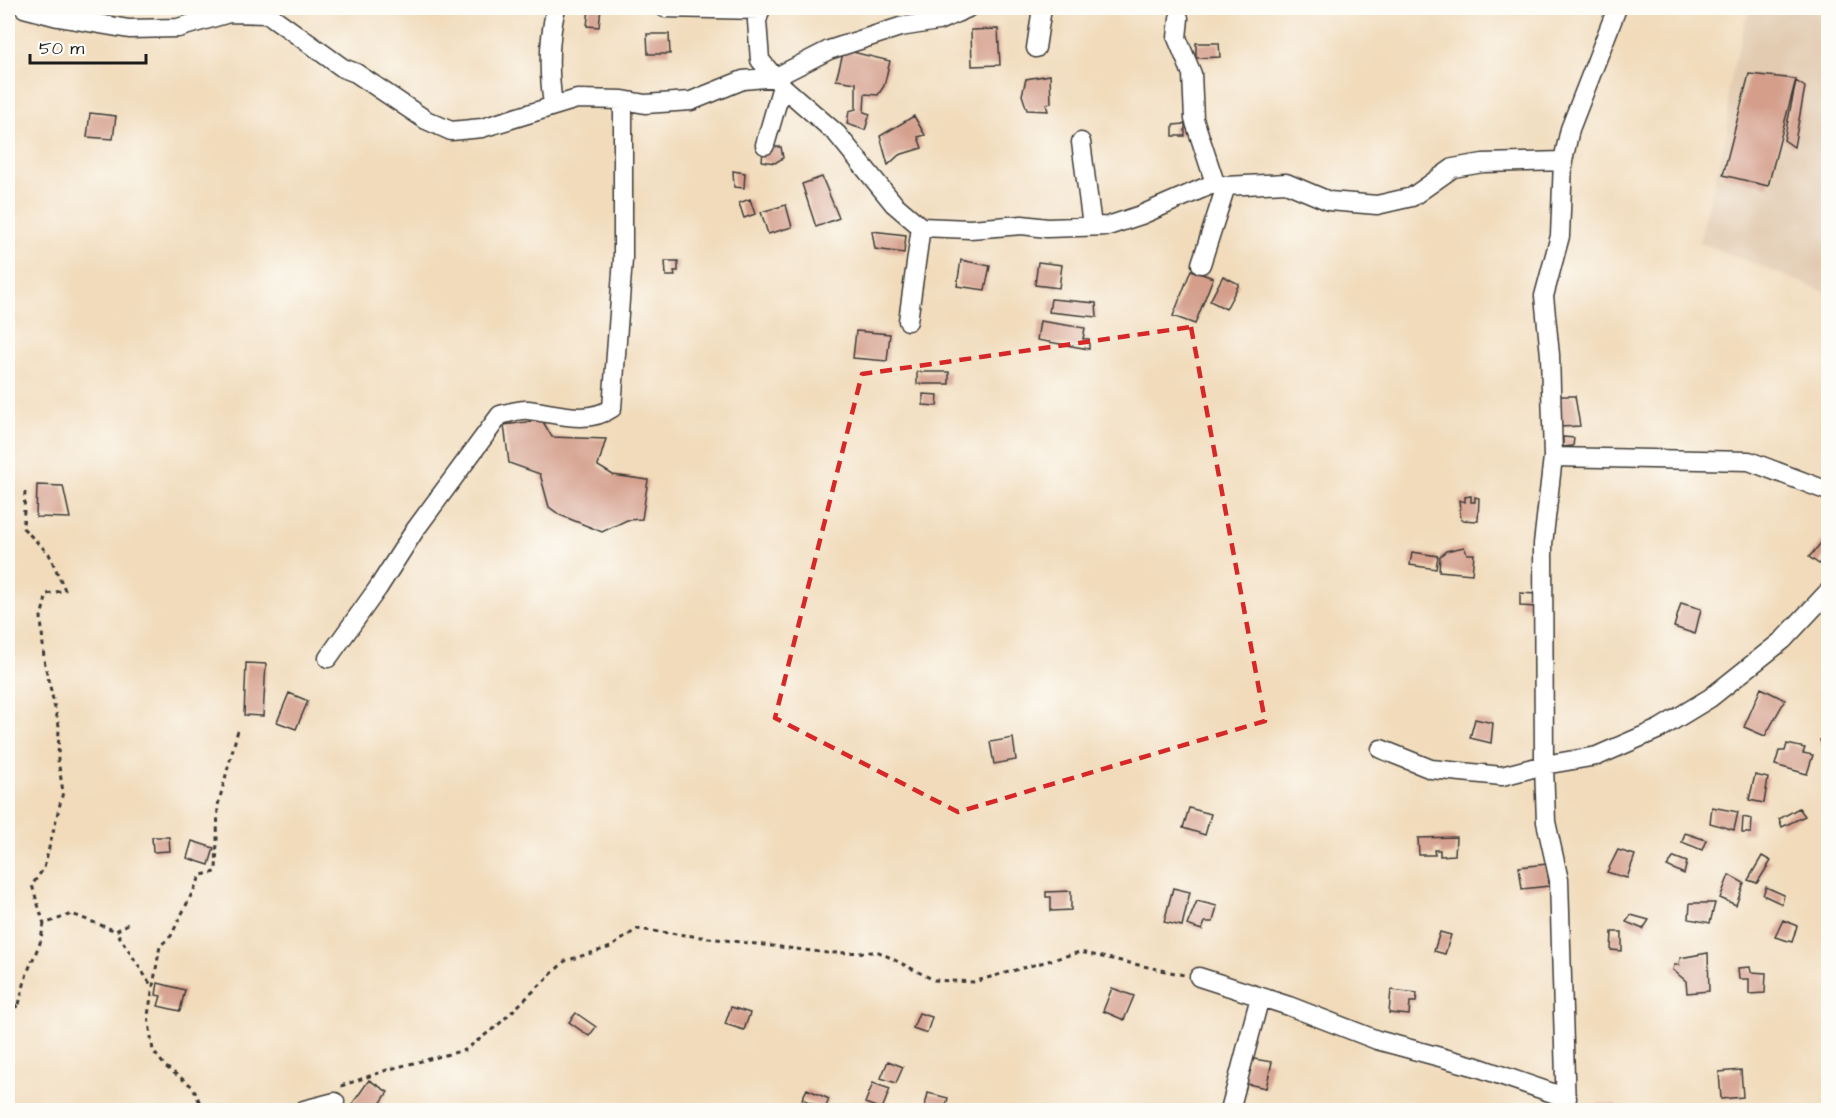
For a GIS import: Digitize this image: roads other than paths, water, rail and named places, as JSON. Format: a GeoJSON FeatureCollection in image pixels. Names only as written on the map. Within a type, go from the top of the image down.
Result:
{"type":"FeatureCollection","features":[{"type":"Feature","properties":{"kind":"street"},"geometry":{"type":"LineString","coordinates":[[24,8],[58,17],[129,29],[178,28],[229,13],[268,14],[344,68],[356,73],[426,120],[452,131],[482,128],[553,104],[577,99],[623,100],[645,104],[691,101],[743,80],[779,81],[829,50],[900,27],[938,21],[968,8]]}},
{"type":"Feature","properties":{"kind":"street"},"geometry":{"type":"LineString","coordinates":[[553,104],[548,75],[549,43],[556,8]]}},
{"type":"Feature","properties":{"kind":"street"},"geometry":{"type":"LineString","coordinates":[[665,8],[760,9],[757,21],[760,60],[779,81],[837,134],[894,204],[921,227],[1108,226],[1221,185],[1286,183],[1329,201],[1377,205],[1412,196],[1453,168],[1484,163],[1563,161]]}},
{"type":"Feature","properties":{"kind":"street"},"geometry":{"type":"LineString","coordinates":[[1036,48],[1042,8]]}},
{"type":"Feature","properties":{"kind":"street"},"geometry":{"type":"LineString","coordinates":[[1199,977],[1377,1040],[1478,1067],[1567,1104],[1558,880],[1546,822],[1544,765],[1543,544],[1553,457],[1550,355],[1544,296],[1560,236],[1563,161],[1570,129],[1617,8]]}},
{"type":"Feature","properties":{"kind":"street"},"geometry":{"type":"LineString","coordinates":[[1179,18],[1177,38],[1192,74],[1194,119],[1221,185],[1201,264]]}},
{"type":"Feature","properties":{"kind":"street"},"geometry":{"type":"LineString","coordinates":[[765,144],[779,81]]}},
{"type":"Feature","properties":{"kind":"street"},"geometry":{"type":"LineString","coordinates":[[328,658],[378,588],[415,530],[500,415],[525,409],[567,417],[600,416],[612,408],[623,259],[623,100]]}},
{"type":"Feature","properties":{"kind":"street"},"geometry":{"type":"LineString","coordinates":[[1081,142],[1092,226]]}},
{"type":"Feature","properties":{"kind":"street"},"geometry":{"type":"LineString","coordinates":[[908,321],[921,227]]}},
{"type":"Feature","properties":{"kind":"street"},"geometry":{"type":"LineString","coordinates":[[1553,457],[1749,461],[1828,491]]}},
{"type":"Feature","properties":{"kind":"street"},"geometry":{"type":"LineString","coordinates":[[1382,749],[1431,769],[1502,776],[1544,765],[1597,756],[1659,729],[1693,709],[1783,640],[1828,591]]}},
{"type":"Feature","properties":{"kind":"street"},"geometry":{"type":"LineString","coordinates":[[1230,1110],[1260,997]]}},
{"type":"Feature","properties":{"kind":"street"},"geometry":{"type":"LineString","coordinates":[[304,1110],[334,1095]]}}]}
